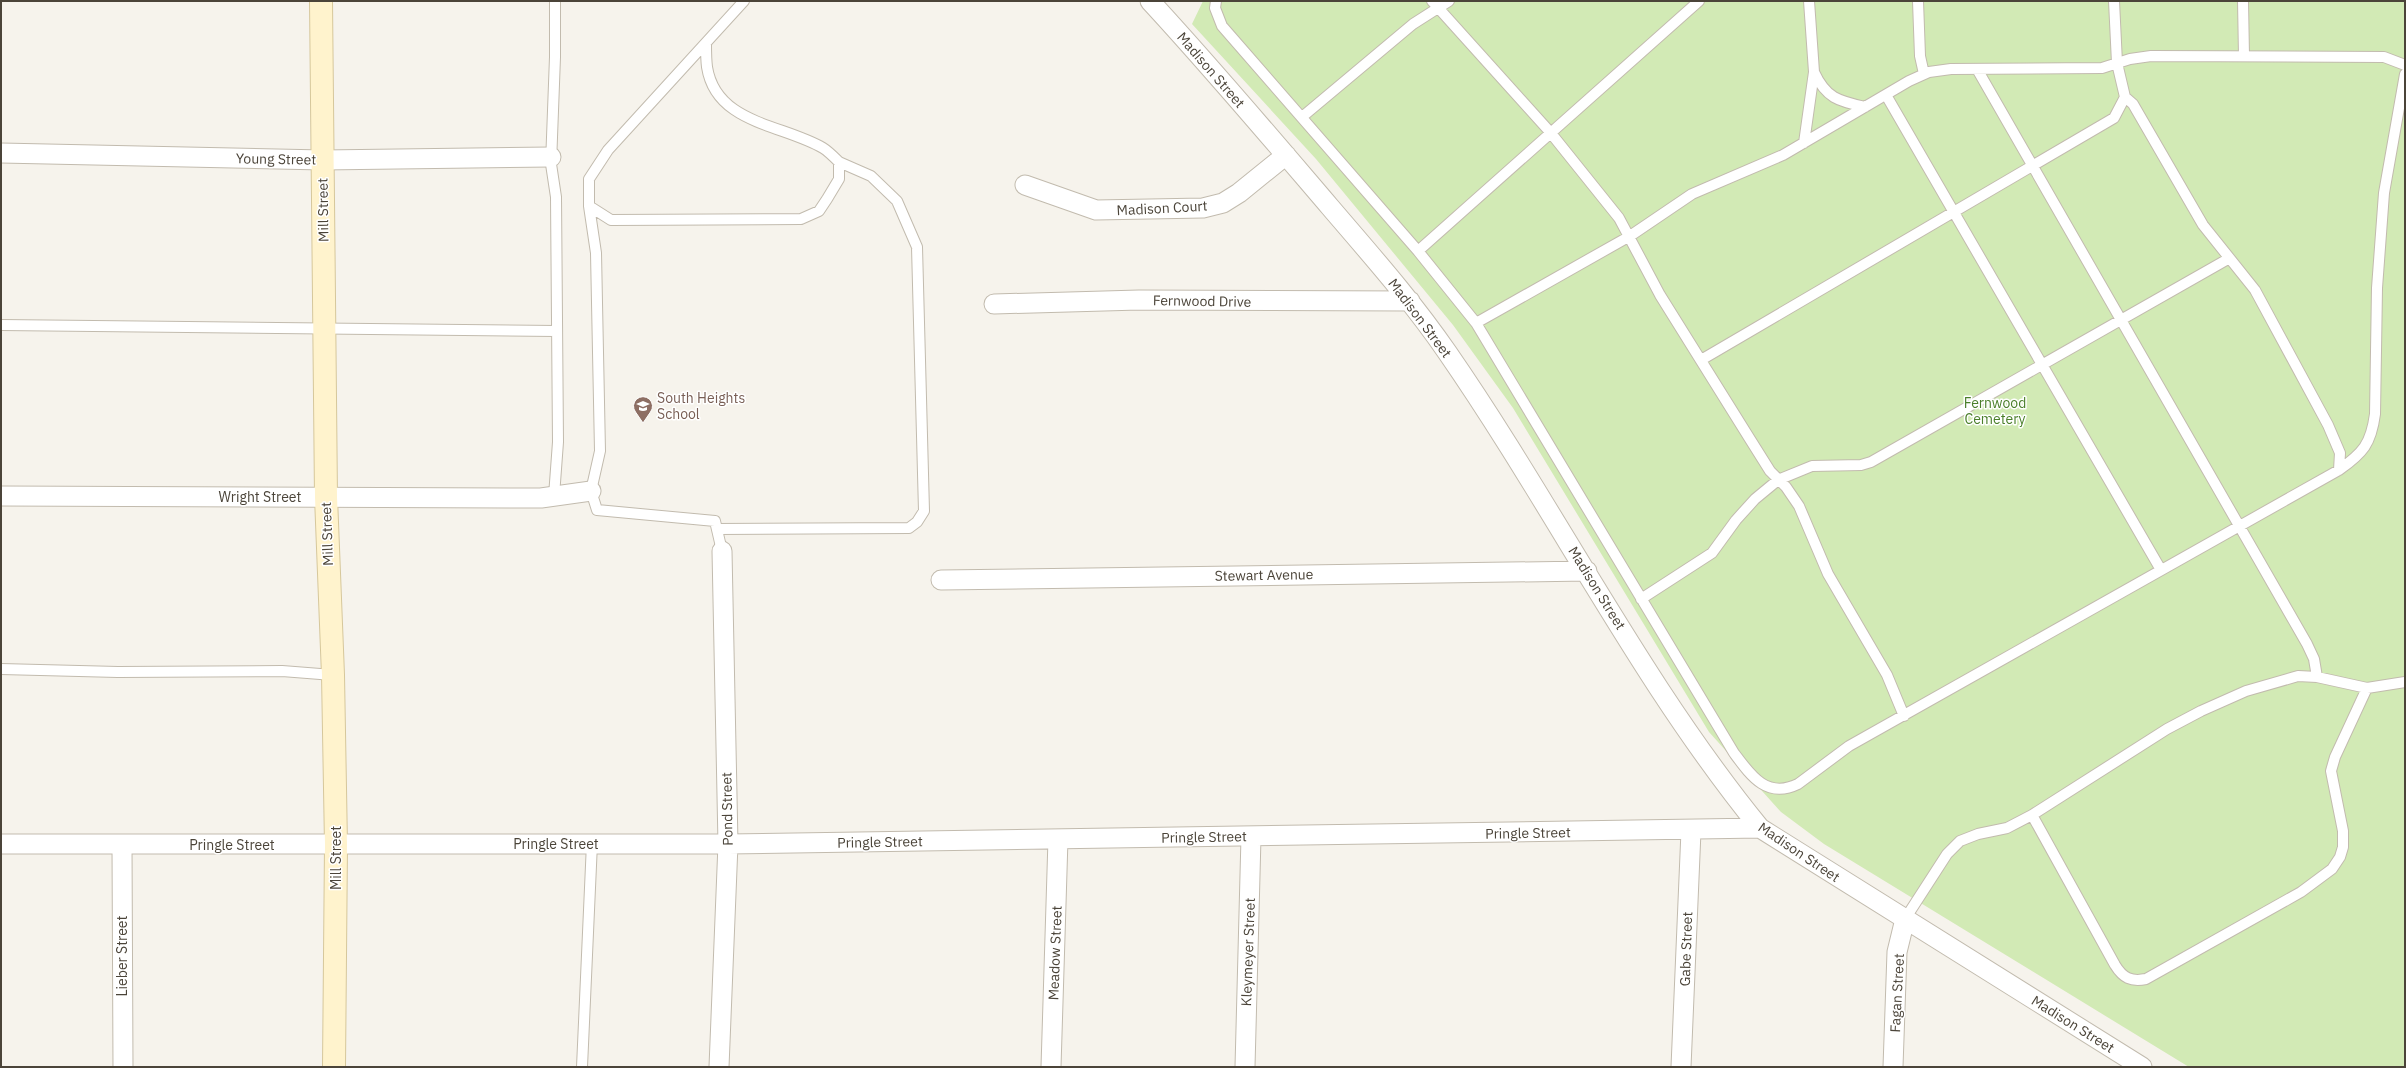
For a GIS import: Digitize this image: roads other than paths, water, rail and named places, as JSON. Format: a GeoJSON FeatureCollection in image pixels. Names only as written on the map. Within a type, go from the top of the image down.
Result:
{"type":"FeatureCollection","features":[{"type":"Feature","properties":{"kind":"street","name":"Mill Street"},"geometry":{"type":"LineString","coordinates":[[321,1],[326,497],[333,675],[336,845],[334,1067]]}},
{"type":"Feature","properties":{"kind":"street","name":"Madison Street"},"geometry":{"type":"LineString","coordinates":[[1150,1],[1286,155],[1410,301],[1486,410],[1587,571],[1645,669],[1740,803],[1760,828],[2142,1067]]}},
{"type":"Feature","properties":{"kind":"street","name":"Young Street"},"geometry":{"type":"LineString","coordinates":[[1,153],[323,160],[551,157]]}},
{"type":"Feature","properties":{"kind":"street","name":"Madison Court"},"geometry":{"type":"LineString","coordinates":[[1025,185],[1096,210],[1203,208],[1223,203],[1240,193],[1286,155]]}},
{"type":"Feature","properties":{"kind":"street","name":"Fernwood Drive"},"geometry":{"type":"LineString","coordinates":[[994,304],[1140,300],[1410,301]]}},
{"type":"Feature","properties":{"kind":"street","name":"Wright Street"},"geometry":{"type":"LineString","coordinates":[[1,496],[541,498],[591,491]]}},
{"type":"Feature","properties":{"kind":"street","name":"Pond Street"},"geometry":{"type":"LineString","coordinates":[[719,1067],[728,844],[722,551]]}},
{"type":"Feature","properties":{"kind":"street","name":"Stewart Avenue"},"geometry":{"type":"LineString","coordinates":[[941,580],[1587,571]]}},
{"type":"Feature","properties":{"kind":"street","name":"Pringle Street"},"geometry":{"type":"LineString","coordinates":[[1,844],[728,844],[1691,831],[1760,828]]}},
{"type":"Feature","properties":{"kind":"street","name":"Gabe Street"},"geometry":{"type":"LineString","coordinates":[[1682,1067],[1691,831]]}},
{"type":"Feature","properties":{"kind":"street","name":"Kleymeyer Street"},"geometry":{"type":"LineString","coordinates":[[1245,1067],[1251,837]]}},
{"type":"Feature","properties":{"kind":"street","name":"Meadow Street"},"geometry":{"type":"LineString","coordinates":[[1051,1067],[1058,839]]}},
{"type":"Feature","properties":{"kind":"street","name":"Lieber Street"},"geometry":{"type":"LineString","coordinates":[[122,845],[123,1067]]}},
{"type":"Feature","properties":{"kind":"street","name":"Fagan Street"},"geometry":{"type":"LineString","coordinates":[[1893,1067],[1897,952],[1905,919]]}},
{"type":"Feature","properties":{"kind":"lane"},"geometry":{"type":"LineString","coordinates":[[554,496],[558,442],[556,197],[551,157],[555,57],[555,1]]}},
{"type":"Feature","properties":{"kind":"lane"},"geometry":{"type":"LineString","coordinates":[[722,551],[715,521],[597,510],[591,491],[600,451],[596,253],[589,206],[589,179],[608,150],[744,1]]}},
{"type":"Feature","properties":{"kind":"lane"},"geometry":{"type":"LineString","coordinates":[[1216,1],[1215,8],[1222,26],[1418,251],[1476,323],[1734,753],[1749,773],[1772,789],[1789,788],[1798,784],[1849,746],[2339,470],[2362,453],[2372,432],[2375,414],[2376,288],[2384,193],[2405,74]]}},
{"type":"Feature","properties":{"kind":"lane"},"geometry":{"type":"LineString","coordinates":[[1302,118],[1435,4],[1449,1]]}},
{"type":"Feature","properties":{"kind":"lane"},"geometry":{"type":"LineString","coordinates":[[1418,251],[1699,1]]}},
{"type":"Feature","properties":{"kind":"lane"},"geometry":{"type":"LineString","coordinates":[[1804,143],[1814,72],[1809,1]]}},
{"type":"Feature","properties":{"kind":"lane"},"geometry":{"type":"LineString","coordinates":[[1918,1],[1920,56],[1924,74]]}},
{"type":"Feature","properties":{"kind":"lane"},"geometry":{"type":"LineString","coordinates":[[1701,360],[2032,166],[2109,123],[2119,112],[2125,97],[2117,63],[2114,1]]}},
{"type":"Feature","properties":{"kind":"lane"},"geometry":{"type":"LineString","coordinates":[[2243,1],[2244,56]]}},
{"type":"Feature","properties":{"kind":"lane"},"geometry":{"type":"LineString","coordinates":[[1435,4],[1550,132],[1607,201],[1630,236],[1660,295],[1770,471],[1786,486],[1799,506],[1828,574],[1886,675],[1904,716]]}},
{"type":"Feature","properties":{"kind":"lane"},"geometry":{"type":"LineString","coordinates":[[706,43],[707,67],[710,80],[722,100],[746,118],[823,148],[839,162],[871,176],[897,201],[917,247],[924,511],[917,522],[909,528],[717,529]]}},
{"type":"Feature","properties":{"kind":"lane"},"geometry":{"type":"LineString","coordinates":[[1476,323],[1630,236],[1692,194],[1766,164],[1924,74],[1951,69],[1977,68],[2102,68],[2117,63],[2151,56],[2384,58],[2405,65]]}},
{"type":"Feature","properties":{"kind":"lane"},"geometry":{"type":"LineString","coordinates":[[1977,68],[2307,644],[2314,659],[2317,677]]}},
{"type":"Feature","properties":{"kind":"lane"},"geometry":{"type":"LineString","coordinates":[[1814,72],[1826,92],[1835,99],[1865,107]]}},
{"type":"Feature","properties":{"kind":"lane"},"geometry":{"type":"LineString","coordinates":[[1886,95],[2161,570]]}},
{"type":"Feature","properties":{"kind":"lane"},"geometry":{"type":"LineString","coordinates":[[2125,97],[2133,104],[2203,225],[2228,259],[2255,290],[2328,425],[2340,453],[2339,470]]}},
{"type":"Feature","properties":{"kind":"lane"},"geometry":{"type":"LineString","coordinates":[[589,206],[611,220],[800,219],[819,211],[839,178],[839,162]]}},
{"type":"Feature","properties":{"kind":"lane"},"geometry":{"type":"LineString","coordinates":[[1641,599],[1712,553],[1745,509],[1767,488],[1778,480],[1812,466],[1862,465],[1871,462],[2120,319],[2228,259]]}},
{"type":"Feature","properties":{"kind":"lane"},"geometry":{"type":"LineString","coordinates":[[1,325],[556,331]]}},
{"type":"Feature","properties":{"kind":"lane"},"geometry":{"type":"LineString","coordinates":[[1,669],[118,672],[282,672],[333,675]]}},
{"type":"Feature","properties":{"kind":"lane"},"geometry":{"type":"LineString","coordinates":[[1905,919],[1947,854],[1960,841],[1978,834],[2007,828],[2032,815],[2167,729],[2201,711],[2246,691],[2277,680],[2298,676],[2317,677],[2367,688],[2405,682]]}},
{"type":"Feature","properties":{"kind":"lane"},"geometry":{"type":"LineString","coordinates":[[2032,815],[2115,966],[2127,979],[2136,981],[2146,979],[2301,892],[2332,869],[2340,857],[2343,847],[2343,831],[2331,771],[2335,757],[2367,688]]}},
{"type":"Feature","properties":{"kind":"lane"},"geometry":{"type":"LineString","coordinates":[[582,1067],[592,843]]}},
{"type":"Feature","properties":{"kind":"place","name":"South Heights School"},"geometry":{"type":"Point","coordinates":[643,423]}},
{"type":"Feature","properties":{"kind":"park label","name":"Fernwood Cemetery"},"geometry":{"type":"Point","coordinates":[1995,412]}}]}
